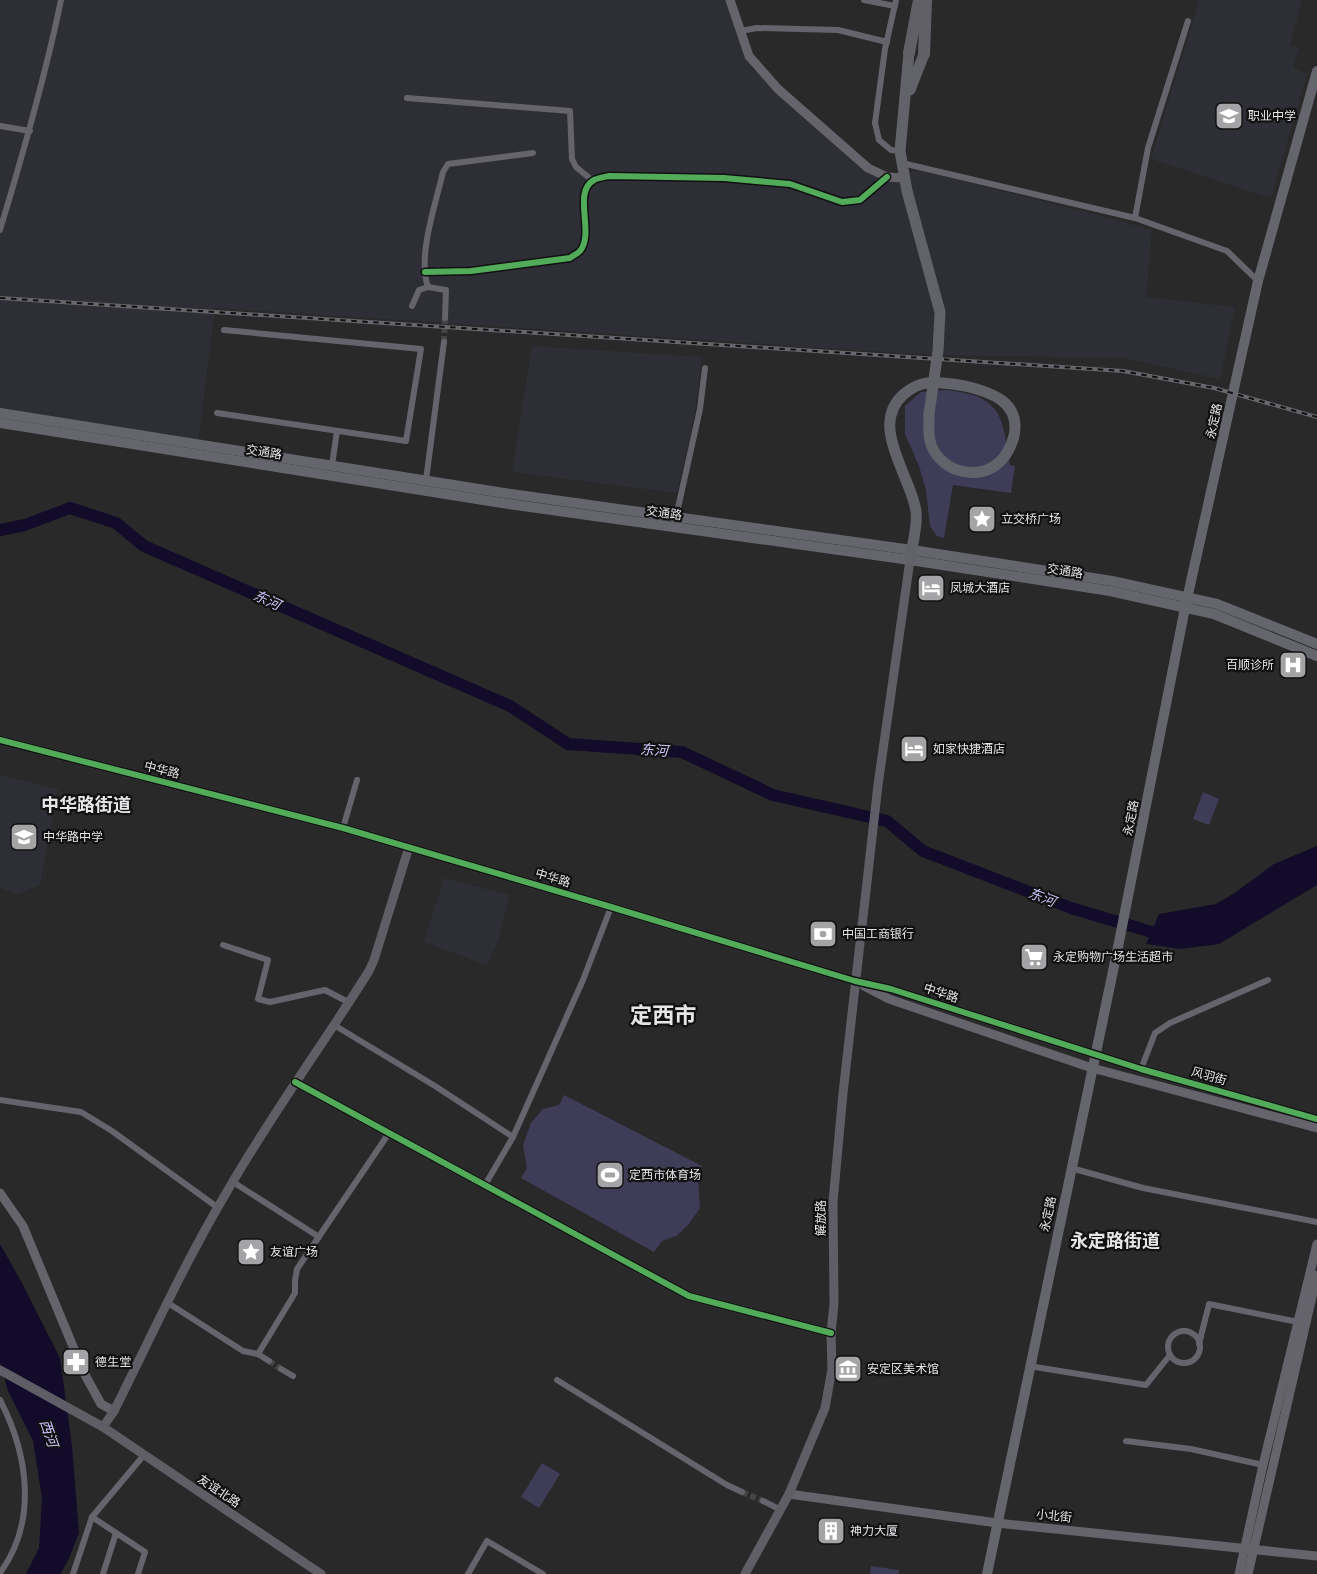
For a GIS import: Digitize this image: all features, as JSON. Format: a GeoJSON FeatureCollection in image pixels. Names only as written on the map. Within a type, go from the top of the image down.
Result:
{"type":"FeatureCollection","features":[{"type":"Feature","properties":{"kind":"highway"},"geometry":{"type":"LineString","coordinates":[[911,555],[916,512],[890,436],[890,421],[894,407],[902,395],[914,387],[928,382],[952,383],[993,394],[1002,400],[1012,415],[1015,432],[1006,456],[996,465],[984,471],[970,473],[956,470],[944,464],[935,454],[930,441],[929,414],[938,351],[940,312],[907,191],[900,151],[909,53],[918,0]]}},
{"type":"Feature","properties":{"kind":"highway"},"geometry":{"type":"LineString","coordinates":[[905,101],[924,54],[926,6],[930,0]]}},
{"type":"Feature","properties":{"kind":"main road","name":"永定路"},"geometry":{"type":"LineString","coordinates":[[987,1574],[1131,881],[1186,602],[1258,281],[1317,71]]}},
{"type":"Feature","properties":{"kind":"main road","name":"交通路"},"geometry":{"type":"LineString","coordinates":[[0,413],[911,555]]}},
{"type":"Feature","properties":{"kind":"main road","name":"交通路"},"geometry":{"type":"LineString","coordinates":[[0,423],[502,503],[1112,581],[1186,602],[1317,656]]}},
{"type":"Feature","properties":{"kind":"main road","name":"解放路"},"geometry":{"type":"LineString","coordinates":[[745,1574],[789,1494],[825,1408],[832,1369],[831,1333],[834,1304],[833,1202],[843,1093],[870,846],[911,555]]}},
{"type":"Feature","properties":{"kind":"main road","name":"交通路"},"geometry":{"type":"LineString","coordinates":[[1186,602],[1217,604],[1317,644]]}},
{"type":"Feature","properties":{"kind":"main road"},"geometry":{"type":"LineString","coordinates":[[103,1427],[114,1411],[217,1207],[374,960],[409,847]]}},
{"type":"Feature","properties":{"kind":"main road","name":"友谊北路"},"geometry":{"type":"LineString","coordinates":[[0,1370],[103,1427],[321,1574]]}},
{"type":"Feature","properties":{"kind":"street"},"geometry":{"type":"LineString","coordinates":[[0,230],[30,131],[52,45],[61,0]]}},
{"type":"Feature","properties":{"kind":"street"},"geometry":{"type":"LineString","coordinates":[[730,0],[749,56],[778,89],[868,168],[887,177],[904,178]]}},
{"type":"Feature","properties":{"kind":"street"},"geometry":{"type":"LineString","coordinates":[[864,0],[896,3],[887,42],[875,123],[879,140],[892,150],[900,151]]}},
{"type":"Feature","properties":{"kind":"street"},"geometry":{"type":"LineString","coordinates":[[1135,218],[1148,148],[1188,21]]}},
{"type":"Feature","properties":{"kind":"street"},"geometry":{"type":"LineString","coordinates":[[740,32],[757,28],[838,30],[887,42]]}},
{"type":"Feature","properties":{"kind":"street"},"geometry":{"type":"LineString","coordinates":[[407,98],[570,111],[572,159],[576,167],[593,181]]}},
{"type":"Feature","properties":{"kind":"street"},"geometry":{"type":"LineString","coordinates":[[0,126],[30,131]]}},
{"type":"Feature","properties":{"kind":"street"},"geometry":{"type":"LineString","coordinates":[[428,287],[425,278],[426,245],[443,172],[448,164],[533,153]]}},
{"type":"Feature","properties":{"kind":"street"},"geometry":{"type":"LineString","coordinates":[[902,163],[1135,218],[1227,251],[1258,281]]}},
{"type":"Feature","properties":{"kind":"street"},"geometry":{"type":"LineString","coordinates":[[425,272],[471,271],[570,258],[580,251],[586,234],[584,214],[585,189],[593,181],[609,176],[724,178],[790,184],[842,202],[860,200],[887,177]]}},
{"type":"Feature","properties":{"kind":"street"},"geometry":{"type":"LineString","coordinates":[[412,306],[419,290],[428,287],[446,290],[445,318]]}},
{"type":"Feature","properties":{"kind":"street"},"geometry":{"type":"LineString","coordinates":[[217,413],[406,441],[421,349],[224,330]]}},
{"type":"Feature","properties":{"kind":"street"},"geometry":{"type":"LineString","coordinates":[[426,480],[444,342]]}},
{"type":"Feature","properties":{"kind":"street"},"geometry":{"type":"LineString","coordinates":[[676,517],[700,409],[705,368]]}},
{"type":"Feature","properties":{"kind":"street"},"geometry":{"type":"LineString","coordinates":[[332,465],[337,430]]}},
{"type":"Feature","properties":{"kind":"street","name":"中华路"},"geometry":{"type":"LineString","coordinates":[[0,740],[343,828],[855,981],[891,989],[1095,1054]]}},
{"type":"Feature","properties":{"kind":"street"},"geometry":{"type":"LineString","coordinates":[[343,828],[357,780]]}},
{"type":"Feature","properties":{"kind":"street"},"geometry":{"type":"LineString","coordinates":[[486,1186],[513,1137],[583,980],[611,907]]}},
{"type":"Feature","properties":{"kind":"street"},"geometry":{"type":"LineString","coordinates":[[223,945],[268,960],[258,998],[270,1002],[325,990],[348,1002]]}},
{"type":"Feature","properties":{"kind":"street"},"geometry":{"type":"LineString","coordinates":[[1141,1069],[1155,1033],[1170,1023],[1268,980]]}},
{"type":"Feature","properties":{"kind":"street","name":"中华路"},"geometry":{"type":"LineString","coordinates":[[855,981],[888,999],[1092,1068]]}},
{"type":"Feature","properties":{"kind":"street"},"geometry":{"type":"LineString","coordinates":[[334,1025],[435,1086],[513,1137]]}},
{"type":"Feature","properties":{"kind":"street","name":"风羽街"},"geometry":{"type":"LineString","coordinates":[[1095,1054],[1317,1119]]}},
{"type":"Feature","properties":{"kind":"street","name":"风羽街"},"geometry":{"type":"LineString","coordinates":[[1092,1068],[1317,1128]]}},
{"type":"Feature","properties":{"kind":"street"},"geometry":{"type":"LineString","coordinates":[[295,1082],[689,1296],[831,1333]]}},
{"type":"Feature","properties":{"kind":"street"},"geometry":{"type":"LineString","coordinates":[[0,1100],[81,1112],[112,1131],[217,1207]]}},
{"type":"Feature","properties":{"kind":"street"},"geometry":{"type":"LineString","coordinates":[[258,1354],[295,1293],[294,1281],[297,1269],[388,1133]]}},
{"type":"Feature","properties":{"kind":"street"},"geometry":{"type":"LineString","coordinates":[[1070,1168],[1142,1188],[1317,1222]]}},
{"type":"Feature","properties":{"kind":"street"},"geometry":{"type":"LineString","coordinates":[[232,1182],[319,1237]]}},
{"type":"Feature","properties":{"kind":"street"},"geometry":{"type":"LineString","coordinates":[[0,1193],[23,1226],[84,1374],[101,1404],[114,1411]]}},
{"type":"Feature","properties":{"kind":"street"},"geometry":{"type":"LineString","coordinates":[[1248,1574],[1249,1549],[1264,1465],[1317,1244]]}},
{"type":"Feature","properties":{"kind":"street"},"geometry":{"type":"LineString","coordinates":[[1239,1574],[1249,1549],[1313,1315],[1317,1275]]}},
{"type":"Feature","properties":{"kind":"street"},"geometry":{"type":"LineString","coordinates":[[168,1303],[243,1351],[258,1354],[269,1361]]}},
{"type":"Feature","properties":{"kind":"street"},"geometry":{"type":"LineString","coordinates":[[1199,1344],[1193,1334],[1181,1331],[1175,1333],[1168,1343],[1168,1349],[1170,1355],[1180,1362],[1192,1360],[1199,1350],[1209,1304],[1298,1322]]}},
{"type":"Feature","properties":{"kind":"street"},"geometry":{"type":"LineString","coordinates":[[1029,1366],[1146,1385],[1170,1355]]}},
{"type":"Feature","properties":{"kind":"street"},"geometry":{"type":"LineString","coordinates":[[281,1369],[293,1376]]}},
{"type":"Feature","properties":{"kind":"street"},"geometry":{"type":"LineString","coordinates":[[557,1380],[727,1485],[742,1492]]}},
{"type":"Feature","properties":{"kind":"street"},"geometry":{"type":"LineString","coordinates":[[0,1400],[19,1448],[26,1495],[25,1514],[14,1551],[0,1573]]}},
{"type":"Feature","properties":{"kind":"street"},"geometry":{"type":"LineString","coordinates":[[1126,1441],[1191,1449],[1264,1465]]}},
{"type":"Feature","properties":{"kind":"street"},"geometry":{"type":"LineString","coordinates":[[73,1574],[92,1517],[144,1455]]}},
{"type":"Feature","properties":{"kind":"street","name":"小北街"},"geometry":{"type":"LineString","coordinates":[[789,1494],[997,1523],[1317,1556]]}},
{"type":"Feature","properties":{"kind":"street"},"geometry":{"type":"LineString","coordinates":[[763,1502],[781,1510]]}},
{"type":"Feature","properties":{"kind":"street"},"geometry":{"type":"LineString","coordinates":[[92,1517],[145,1552],[138,1574]]}},
{"type":"Feature","properties":{"kind":"street"},"geometry":{"type":"LineString","coordinates":[[103,1574],[116,1533]]}},
{"type":"Feature","properties":{"kind":"street"},"geometry":{"type":"LineString","coordinates":[[468,1574],[487,1541],[543,1574]]}},
{"type":"Feature","properties":{"kind":"shaded area"},"geometry":{"type":"Polygon","coordinates":[[[0,0],[729,0],[752,69],[886,176],[920,170],[1152,230],[1146,297],[1235,307],[1220,379],[1124,358],[931,355],[215,308],[197,452],[0,412],[0,0]]]}},
{"type":"Feature","properties":{"kind":"shaded area","name":"职业中学"},"geometry":{"type":"Polygon","coordinates":[[[1199,0],[1302,0],[1290,45],[1299,47],[1293,68],[1307,74],[1271,198],[1151,159],[1199,0]]]}},
{"type":"Feature","properties":{"kind":"shaded area"},"geometry":{"type":"Polygon","coordinates":[[[532,346],[702,357],[695,412],[677,493],[512,472],[532,346]]]}},
{"type":"Feature","properties":{"kind":"shaded area"},"geometry":{"type":"Polygon","coordinates":[[[946,390],[979,397],[989,403],[1001,421],[1005,433],[1010,465],[1015,466],[1011,493],[953,485],[944,538],[937,536],[930,526],[926,490],[919,466],[905,434],[905,406],[921,392],[946,390]]]}},
{"type":"Feature","properties":{"kind":"shaded area","name":"中华路中学"},"geometry":{"type":"Polygon","coordinates":[[[0,775],[58,789],[40,885],[18,894],[0,888],[0,775]]]}},
{"type":"Feature","properties":{"kind":"shaded area"},"geometry":{"type":"Polygon","coordinates":[[[1203,792],[1219,799],[1209,825],[1193,819],[1203,792]]]}},
{"type":"Feature","properties":{"kind":"shaded area"},"geometry":{"type":"Polygon","coordinates":[[[444,878],[509,895],[499,939],[487,965],[424,942],[444,878]]]}},
{"type":"Feature","properties":{"kind":"shaded area","name":"定西市体育场"},"geometry":{"type":"Polygon","coordinates":[[[564,1095],[702,1166],[698,1173],[700,1208],[688,1225],[676,1236],[662,1241],[654,1252],[521,1178],[527,1168],[523,1145],[531,1123],[543,1109],[559,1105],[564,1095]]]}},
{"type":"Feature","properties":{"kind":"shaded area"},"geometry":{"type":"Polygon","coordinates":[[[542,1463],[560,1474],[539,1508],[521,1497],[542,1463]]]}},
{"type":"Feature","properties":{"kind":"shaded area"},"geometry":{"type":"Polygon","coordinates":[[[871,1566],[899,1570],[899,1574],[870,1574],[871,1566]]]}},
{"type":"Feature","properties":{"kind":"water"},"geometry":{"type":"Polygon","coordinates":[[[1317,846],[1317,885],[1219,944],[1181,949],[1146,944],[1159,914],[1216,904],[1274,864],[1317,846]]]}},
{"type":"Feature","properties":{"kind":"water","name":"西河"},"geometry":{"type":"Polygon","coordinates":[[[0,1244],[60,1358],[72,1446],[79,1533],[67,1563],[60,1574],[26,1574],[39,1548],[42,1498],[33,1441],[8,1391],[0,1362],[0,1244]]]}},
{"type":"Feature","properties":{"kind":"waterway","name":"东河"},"geometry":{"type":"LineString","coordinates":[[0,530],[25,525],[70,508],[116,523],[144,546],[510,706],[568,744],[682,752],[773,795],[887,821],[923,851],[1071,908],[1155,933],[1166,929]]}},
{"type":"Feature","properties":{"kind":"tunnel"},"geometry":{"type":"LineString","coordinates":[[444,342],[445,318]]}},
{"type":"Feature","properties":{"kind":"tunnel"},"geometry":{"type":"LineString","coordinates":[[269,1361],[281,1369]]}},
{"type":"Feature","properties":{"kind":"tunnel"},"geometry":{"type":"LineString","coordinates":[[742,1492],[763,1501]]}},
{"type":"Feature","properties":{"kind":"railway"},"geometry":{"type":"LineString","coordinates":[[0,298],[1123,371],[1214,388],[1317,417]]}},
{"type":"Feature","properties":{"kind":"cycle path"},"geometry":{"type":"LineString","coordinates":[[425,272],[471,271],[570,258],[580,251],[584,243],[584,203],[588,186],[594,180],[609,176],[724,178],[790,184],[842,202],[860,200],[887,177]]}},
{"type":"Feature","properties":{"kind":"cycle path"},"geometry":{"type":"LineString","coordinates":[[0,740],[343,828],[855,981],[891,989],[1141,1069],[1317,1119]]}},
{"type":"Feature","properties":{"kind":"cycle path"},"geometry":{"type":"LineString","coordinates":[[295,1082],[689,1296],[831,1333]]}},
{"type":"Feature","properties":{"kind":"place","name":"职业中学"},"geometry":{"type":"Point","coordinates":[1229,116]}},
{"type":"Feature","properties":{"kind":"place","name":"立交桥广场"},"geometry":{"type":"Point","coordinates":[982,519]}},
{"type":"Feature","properties":{"kind":"place","name":"凤城大酒店"},"geometry":{"type":"Point","coordinates":[931,588]}},
{"type":"Feature","properties":{"kind":"place","name":"百顺诊所"},"geometry":{"type":"Point","coordinates":[1293,665]}},
{"type":"Feature","properties":{"kind":"place","name":"如家快捷酒店"},"geometry":{"type":"Point","coordinates":[914,749]}},
{"type":"Feature","properties":{"kind":"place","name":"中华路中学"},"geometry":{"type":"Point","coordinates":[24,837]}},
{"type":"Feature","properties":{"kind":"place","name":"中国工商银行"},"geometry":{"type":"Point","coordinates":[823,934]}},
{"type":"Feature","properties":{"kind":"place","name":"永定购物广场生活超市"},"geometry":{"type":"Point","coordinates":[1034,957]}},
{"type":"Feature","properties":{"kind":"place","name":"定西市体育场"},"geometry":{"type":"Point","coordinates":[610,1175]}},
{"type":"Feature","properties":{"kind":"place","name":"友谊广场"},"geometry":{"type":"Point","coordinates":[251,1252]}},
{"type":"Feature","properties":{"kind":"place","name":"德生堂"},"geometry":{"type":"Point","coordinates":[76,1362]}},
{"type":"Feature","properties":{"kind":"place","name":"安定区美术馆"},"geometry":{"type":"Point","coordinates":[848,1369]}},
{"type":"Feature","properties":{"kind":"place","name":"神力大厦"},"geometry":{"type":"Point","coordinates":[831,1531]}},
{"type":"Feature","properties":{"kind":"district","name":"中华路街道"},"geometry":{"type":"Point","coordinates":[86,805]}},
{"type":"Feature","properties":{"kind":"district","name":"定西市"},"geometry":{"type":"Point","coordinates":[663,1015]}},
{"type":"Feature","properties":{"kind":"district","name":"永定路街道"},"geometry":{"type":"Point","coordinates":[1115,1241]}}]}
